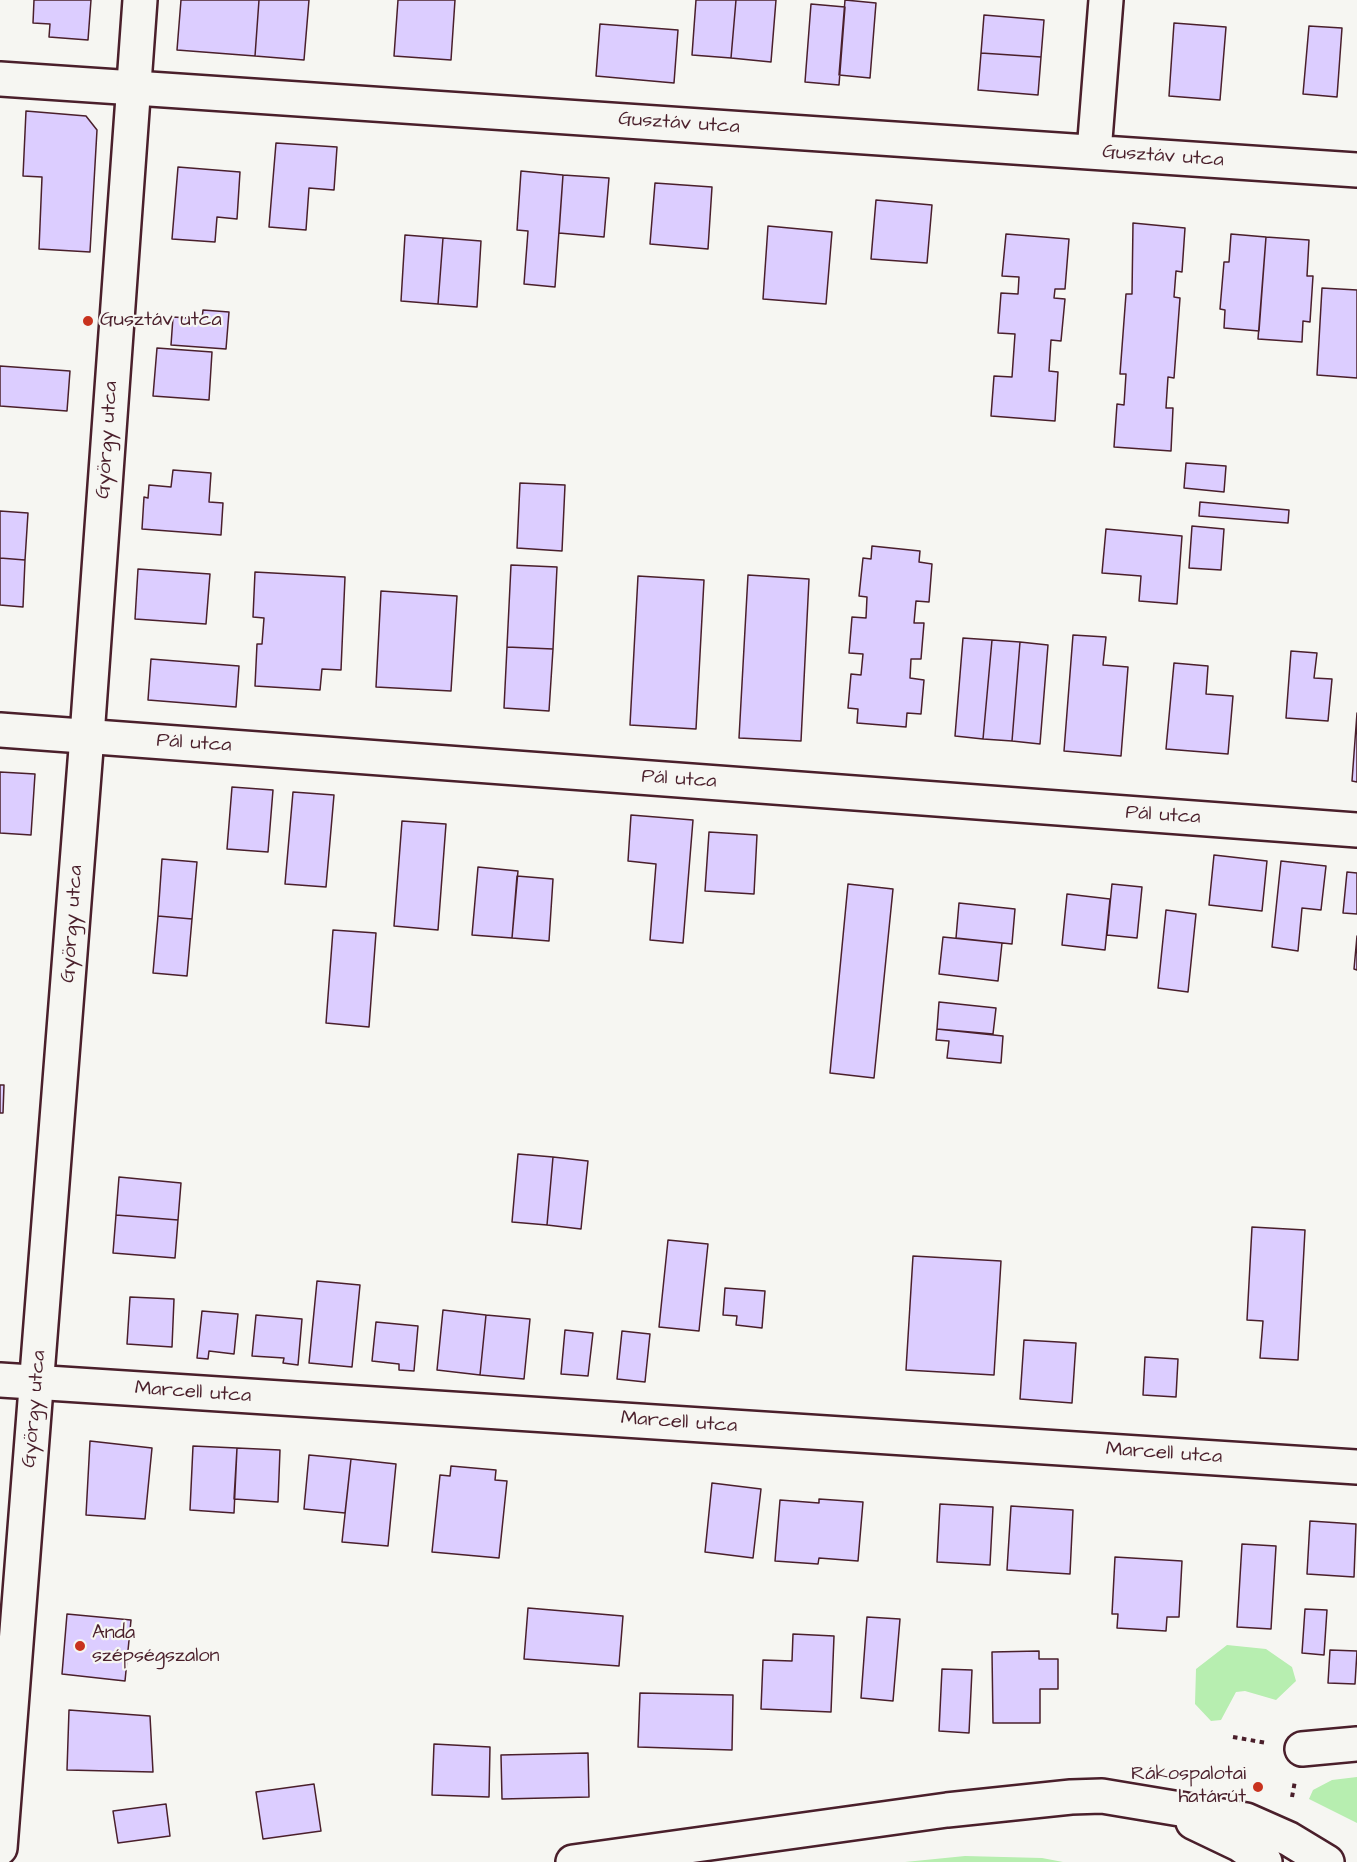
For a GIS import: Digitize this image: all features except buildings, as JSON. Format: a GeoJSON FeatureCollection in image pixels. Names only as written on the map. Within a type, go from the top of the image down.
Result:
{"type":"FeatureCollection","features":[{"type":"Feature","properties":{"kind":"street","name":"György utca"},"geometry":{"type":"LineString","coordinates":[[0,1848],[87,736],[140,0]]}},
{"type":"Feature","properties":{"kind":"street"},"geometry":{"type":"LineString","coordinates":[[1094,152],[1106,0]]}},
{"type":"Feature","properties":{"kind":"street","name":"Gusztáv utca"},"geometry":{"type":"LineString","coordinates":[[0,79],[1357,170]]}},
{"type":"Feature","properties":{"kind":"street","name":"Pál utca"},"geometry":{"type":"LineString","coordinates":[[0,730],[1357,830]]}},
{"type":"Feature","properties":{"kind":"street","name":"Marcell utca"},"geometry":{"type":"LineString","coordinates":[[0,1380],[1357,1467]]}},
{"type":"Feature","properties":{"kind":"street"},"geometry":{"type":"LineString","coordinates":[[1302,1749],[1357,1744]]}},
{"type":"Feature","properties":{"kind":"street"},"geometry":{"type":"LineString","coordinates":[[573,1862],[947,1810],[1102,1796],[1245,1820],[1289,1839],[1327,1862]]}},
{"type":"Feature","properties":{"kind":"street"},"geometry":{"type":"LineString","coordinates":[[1156,1804],[1239,1844],[1265,1862]]}},
{"type":"Feature","properties":{"kind":"green space"},"geometry":{"type":"Polygon","coordinates":[[[1227,1645],[1266,1649],[1292,1667],[1296,1681],[1276,1700],[1245,1691],[1236,1692],[1221,1720],[1211,1721],[1195,1704],[1196,1669],[1227,1645]]]}},
{"type":"Feature","properties":{"kind":"green space"},"geometry":{"type":"Polygon","coordinates":[[[1357,1777],[1357,1823],[1309,1799],[1313,1790],[1332,1780],[1357,1777]]]}},
{"type":"Feature","properties":{"kind":"green space"},"geometry":{"type":"Polygon","coordinates":[[[965,1856],[1042,1858],[1063,1862],[905,1862],[965,1856]]]}},
{"type":"Feature","properties":{"kind":"place","name":"Gusztáv utca"},"geometry":{"type":"Point","coordinates":[88,321]}},
{"type":"Feature","properties":{"kind":"place","name":"Anda szépségszalon"},"geometry":{"type":"Point","coordinates":[80,1646]}},
{"type":"Feature","properties":{"kind":"place","name":"Rákospalotai határút"},"geometry":{"type":"Point","coordinates":[1258,1787]}}]}
